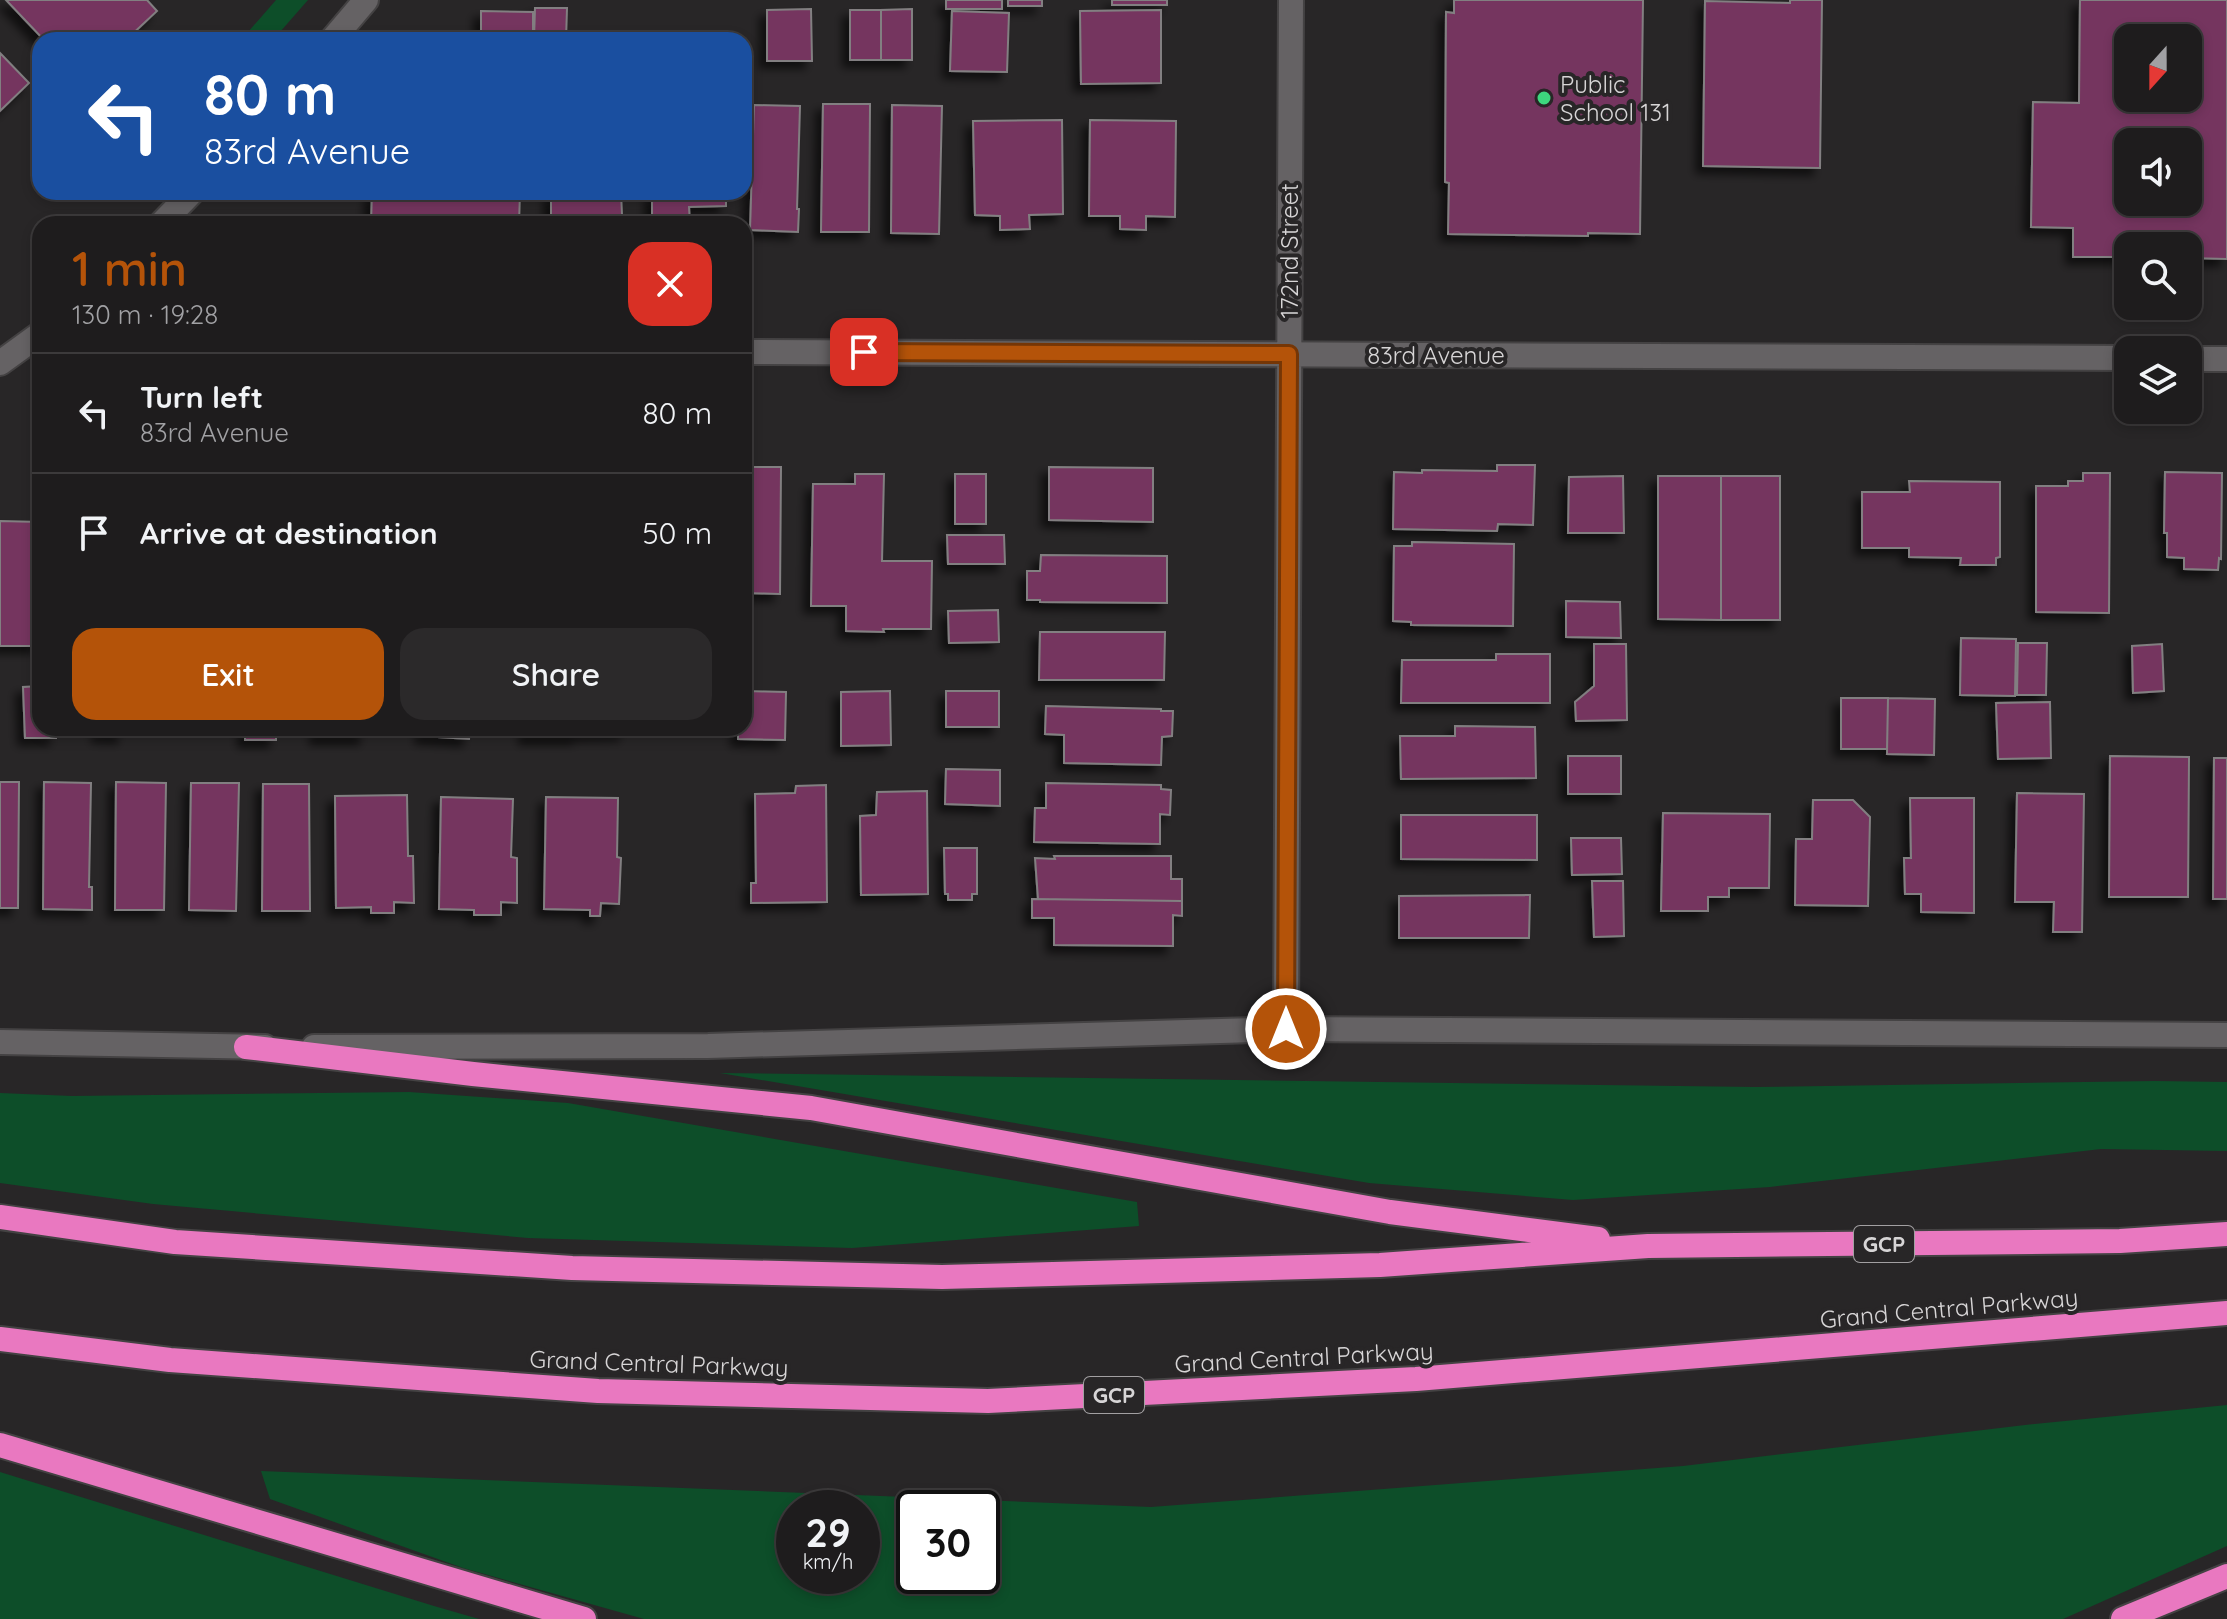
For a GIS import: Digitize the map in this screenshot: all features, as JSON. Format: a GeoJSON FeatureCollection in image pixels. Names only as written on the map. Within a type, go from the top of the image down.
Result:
{"type":"FeatureCollection","features":[{"type":"Feature","properties":{"kind":"highway"},"geometry":{"type":"LineString","coordinates":[[246,1047],[473,1074],[811,1108],[1390,1212],[1648,1246]]}},
{"type":"Feature","properties":{"kind":"highway","name":"GCP"},"geometry":{"type":"LineString","coordinates":[[0,1217],[175,1242],[572,1268],[942,1277],[1380,1265],[1648,1246],[2120,1241],[2227,1234]]}},
{"type":"Feature","properties":{"kind":"highway","name":"Grand Central Parkway"},"geometry":{"type":"LineString","coordinates":[[0,1339],[170,1360],[598,1391],[988,1401],[1416,1379],[2227,1313]]}},
{"type":"Feature","properties":{"kind":"highway"},"geometry":{"type":"LineString","coordinates":[[0,1445],[584,1619]]}},
{"type":"Feature","properties":{"kind":"highway"},"geometry":{"type":"LineString","coordinates":[[2123,1619],[2227,1576]]}},
{"type":"Feature","properties":{"kind":"street"},"geometry":{"type":"LineString","coordinates":[[339,32],[366,0]]}},
{"type":"Feature","properties":{"kind":"street","name":"172nd Street"},"geometry":{"type":"LineString","coordinates":[[1286,1029],[1291,0]]}},
{"type":"Feature","properties":{"kind":"street"},"geometry":{"type":"LineString","coordinates":[[169,216],[184,200]]}},
{"type":"Feature","properties":{"kind":"street"},"geometry":{"type":"LineString","coordinates":[[0,363],[32,342]]}},
{"type":"Feature","properties":{"kind":"street","name":"83rd Avenue"},"geometry":{"type":"LineString","coordinates":[[752,352],[2114,358]]}},
{"type":"Feature","properties":{"kind":"street"},"geometry":{"type":"LineString","coordinates":[[2202,359],[2227,359]]}},
{"type":"Feature","properties":{"kind":"street"},"geometry":{"type":"LineString","coordinates":[[0,1042],[246,1047],[708,1046],[1286,1029],[2227,1035]]}},
{"type":"Feature","properties":{"kind":"green space"},"geometry":{"type":"Polygon","coordinates":[[[276,0],[308,0],[280,32],[248,32],[276,0]]]}},
{"type":"Feature","properties":{"kind":"green space"},"geometry":{"type":"Polygon","coordinates":[[[720,1073],[1755,1087],[2227,1082],[2227,1151],[2101,1149],[1770,1187],[1573,1200],[1369,1183],[720,1073]]]}},
{"type":"Feature","properties":{"kind":"green space"},"geometry":{"type":"Polygon","coordinates":[[[409,1092],[568,1103],[1137,1202],[1139,1226],[852,1248],[528,1238],[153,1204],[0,1183],[0,1093],[72,1096],[409,1092]]]}},
{"type":"Feature","properties":{"kind":"green space"},"geometry":{"type":"Polygon","coordinates":[[[2227,1405],[2227,1546],[2063,1619],[644,1619],[463,1568],[270,1499],[261,1471],[776,1492],[776,1594],[880,1594],[880,1496],[896,1497],[896,1594],[1000,1594],[1000,1501],[1151,1507],[1683,1466],[2025,1425],[2227,1405]]]}},
{"type":"Feature","properties":{"kind":"green space"},"geometry":{"type":"Polygon","coordinates":[[[0,1472],[434,1606],[479,1619],[0,1619],[0,1472]]]}},
{"type":"Feature","properties":{"kind":"building"},"geometry":{"type":"Polygon","coordinates":[[[6,0],[147,0],[157,11],[135,32],[36,32],[6,0]]]}},
{"type":"Feature","properties":{"kind":"building"},"geometry":{"type":"Polygon","coordinates":[[[946,0],[1002,0],[1002,9],[946,9],[946,0]]]}},
{"type":"Feature","properties":{"kind":"building"},"geometry":{"type":"Polygon","coordinates":[[[1008,0],[1042,0],[1042,6],[1008,6],[1008,0]]]}},
{"type":"Feature","properties":{"kind":"building"},"geometry":{"type":"Polygon","coordinates":[[[1112,0],[1167,0],[1167,5],[1112,5],[1112,0]]]}},
{"type":"Feature","properties":{"kind":"building","name":"Public School 131"},"geometry":{"type":"Polygon","coordinates":[[[1454,0],[1643,0],[1640,234],[1448,234],[1449,183],[1445,182],[1446,12],[1454,13],[1454,0]]]}},
{"type":"Feature","properties":{"kind":"building","name":"Public School 131"},"geometry":{"type":"Polygon","coordinates":[[[1790,0],[1822,0],[1820,168],[1703,166],[1705,1],[1790,3],[1790,0]]]}},
{"type":"Feature","properties":{"kind":"building"},"geometry":{"type":"Polygon","coordinates":[[[2080,0],[2227,0],[2227,259],[2202,258],[2202,232],[2114,232],[2114,257],[2073,257],[2073,228],[2031,227],[2033,102],[2079,103],[2080,0]]]}},
{"type":"Feature","properties":{"kind":"building"},"geometry":{"type":"Polygon","coordinates":[[[535,8],[567,8],[566,32],[534,32],[535,8]]]}},
{"type":"Feature","properties":{"kind":"building"},"geometry":{"type":"Polygon","coordinates":[[[811,9],[812,61],[767,61],[767,10],[811,9]]]}},
{"type":"Feature","properties":{"kind":"building"},"geometry":{"type":"Polygon","coordinates":[[[912,9],[912,60],[881,60],[881,10],[912,9]]]}},
{"type":"Feature","properties":{"kind":"building"},"geometry":{"type":"Polygon","coordinates":[[[850,10],[881,10],[881,60],[850,60],[850,10]]]}},
{"type":"Feature","properties":{"kind":"building"},"geometry":{"type":"Polygon","coordinates":[[[1161,10],[1161,83],[1081,84],[1080,11],[1161,10]]]}},
{"type":"Feature","properties":{"kind":"building"},"geometry":{"type":"Polygon","coordinates":[[[481,11],[533,12],[533,32],[481,32],[481,11]]]}},
{"type":"Feature","properties":{"kind":"building"},"geometry":{"type":"Polygon","coordinates":[[[952,11],[1009,13],[1007,72],[950,71],[952,11]]]}},
{"type":"Feature","properties":{"kind":"building"},"geometry":{"type":"Polygon","coordinates":[[[0,53],[29,83],[0,111],[0,53]]]}},
{"type":"Feature","properties":{"kind":"building"},"geometry":{"type":"Polygon","coordinates":[[[823,104],[870,104],[869,232],[821,232],[823,104]]]}},
{"type":"Feature","properties":{"kind":"building"},"geometry":{"type":"Polygon","coordinates":[[[754,105],[800,106],[798,232],[752,230],[754,105]]]}},
{"type":"Feature","properties":{"kind":"building"},"geometry":{"type":"Polygon","coordinates":[[[892,105],[942,106],[939,234],[891,233],[892,105]]]}},
{"type":"Feature","properties":{"kind":"building"},"geometry":{"type":"Polygon","coordinates":[[[1062,120],[1063,214],[1029,215],[1030,229],[1000,230],[1000,216],[975,215],[973,121],[1062,120]]]}},
{"type":"Feature","properties":{"kind":"building"},"geometry":{"type":"Polygon","coordinates":[[[1090,120],[1176,121],[1175,217],[1146,216],[1146,230],[1120,229],[1120,216],[1089,216],[1090,120]]]}},
{"type":"Feature","properties":{"kind":"building"},"geometry":{"type":"Polygon","coordinates":[[[372,200],[520,200],[519,216],[371,216],[372,200]]]}},
{"type":"Feature","properties":{"kind":"building"},"geometry":{"type":"Polygon","coordinates":[[[551,200],[621,200],[622,215],[551,216],[551,200]]]}},
{"type":"Feature","properties":{"kind":"building"},"geometry":{"type":"Polygon","coordinates":[[[652,200],[726,200],[726,206],[689,207],[690,216],[652,216],[652,200]]]}},
{"type":"Feature","properties":{"kind":"building"},"geometry":{"type":"Polygon","coordinates":[[[1497,465],[1535,465],[1533,525],[1498,524],[1497,531],[1393,529],[1394,472],[1497,471],[1497,465]]]}},
{"type":"Feature","properties":{"kind":"building"},"geometry":{"type":"Polygon","coordinates":[[[752,467],[781,467],[780,594],[752,593],[752,467]]]}},
{"type":"Feature","properties":{"kind":"building"},"geometry":{"type":"Polygon","coordinates":[[[1049,467],[1153,468],[1153,522],[1049,520],[1049,467]]]}},
{"type":"Feature","properties":{"kind":"building"},"geometry":{"type":"Polygon","coordinates":[[[2165,472],[2222,473],[2221,559],[2218,570],[2184,569],[2184,558],[2167,557],[2167,533],[2164,533],[2165,472]]]}},
{"type":"Feature","properties":{"kind":"building"},"geometry":{"type":"Polygon","coordinates":[[[2083,473],[2110,473],[2109,613],[2036,612],[2036,486],[2068,486],[2068,481],[2083,481],[2083,473]]]}},
{"type":"Feature","properties":{"kind":"building"},"geometry":{"type":"Polygon","coordinates":[[[855,474],[884,474],[882,561],[932,561],[931,629],[846,631],[846,606],[811,606],[813,484],[855,484],[855,474]]]}},
{"type":"Feature","properties":{"kind":"building"},"geometry":{"type":"Polygon","coordinates":[[[955,474],[986,474],[986,524],[955,524],[955,474]]]}},
{"type":"Feature","properties":{"kind":"building"},"geometry":{"type":"Polygon","coordinates":[[[1623,476],[1624,533],[1568,533],[1569,477],[1623,476]]]}},
{"type":"Feature","properties":{"kind":"building"},"geometry":{"type":"Polygon","coordinates":[[[1658,476],[1721,476],[1721,620],[1658,619],[1658,476]]]}},
{"type":"Feature","properties":{"kind":"building"},"geometry":{"type":"Polygon","coordinates":[[[1721,476],[1780,476],[1780,620],[1721,620],[1721,476]]]}},
{"type":"Feature","properties":{"kind":"building"},"geometry":{"type":"Polygon","coordinates":[[[1909,481],[2000,482],[2000,557],[1996,558],[1996,565],[1960,565],[1961,558],[1909,557],[1909,548],[1862,548],[1862,492],[1910,492],[1909,481]]]}},
{"type":"Feature","properties":{"kind":"building"},"geometry":{"type":"Polygon","coordinates":[[[0,521],[32,522],[32,646],[0,646],[0,521]]]}},
{"type":"Feature","properties":{"kind":"building"},"geometry":{"type":"Polygon","coordinates":[[[947,535],[1004,535],[1005,564],[948,564],[947,535]]]}},
{"type":"Feature","properties":{"kind":"building"},"geometry":{"type":"Polygon","coordinates":[[[1412,542],[1514,544],[1513,626],[1411,625],[1411,622],[1393,621],[1394,546],[1412,546],[1412,542]]]}},
{"type":"Feature","properties":{"kind":"building"},"geometry":{"type":"Polygon","coordinates":[[[1041,555],[1167,556],[1167,603],[1027,600],[1027,571],[1040,571],[1041,555]]]}},
{"type":"Feature","properties":{"kind":"building"},"geometry":{"type":"Polygon","coordinates":[[[1566,601],[1620,602],[1621,638],[1566,637],[1566,601]]]}},
{"type":"Feature","properties":{"kind":"building"},"geometry":{"type":"Polygon","coordinates":[[[998,610],[999,642],[949,643],[948,611],[998,610]]]}},
{"type":"Feature","properties":{"kind":"building"},"geometry":{"type":"Polygon","coordinates":[[[1040,632],[1165,632],[1164,680],[1039,680],[1040,632]]]}},
{"type":"Feature","properties":{"kind":"building"},"geometry":{"type":"Polygon","coordinates":[[[1961,638],[2016,639],[2015,696],[1960,695],[1961,638]]]}},
{"type":"Feature","properties":{"kind":"building"},"geometry":{"type":"Polygon","coordinates":[[[2018,643],[2047,643],[2046,695],[2017,695],[2018,643]]]}},
{"type":"Feature","properties":{"kind":"building"},"geometry":{"type":"Polygon","coordinates":[[[1594,644],[1626,644],[1627,720],[1576,721],[1575,702],[1594,686],[1594,644]]]}},
{"type":"Feature","properties":{"kind":"building"},"geometry":{"type":"Polygon","coordinates":[[[2162,644],[2164,691],[2133,693],[2132,646],[2162,644]]]}},
{"type":"Feature","properties":{"kind":"building"},"geometry":{"type":"Polygon","coordinates":[[[1496,654],[1550,654],[1550,703],[1401,703],[1402,660],[1496,660],[1496,654]]]}},
{"type":"Feature","properties":{"kind":"building"},"geometry":{"type":"Polygon","coordinates":[[[32,686],[32,736],[56,738],[25,738],[23,687],[32,686]]]}},
{"type":"Feature","properties":{"kind":"building"},"geometry":{"type":"Polygon","coordinates":[[[752,691],[786,692],[785,740],[738,739],[738,736],[752,736],[752,691]]]}},
{"type":"Feature","properties":{"kind":"building"},"geometry":{"type":"Polygon","coordinates":[[[890,691],[891,745],[841,746],[841,692],[890,691]]]}},
{"type":"Feature","properties":{"kind":"building"},"geometry":{"type":"Polygon","coordinates":[[[946,691],[999,691],[999,727],[946,727],[946,691]]]}},
{"type":"Feature","properties":{"kind":"building"},"geometry":{"type":"Polygon","coordinates":[[[1841,698],[1888,698],[1887,749],[1841,749],[1841,698]]]}},
{"type":"Feature","properties":{"kind":"building"},"geometry":{"type":"Polygon","coordinates":[[[1888,698],[1935,699],[1934,755],[1887,754],[1888,698]]]}},
{"type":"Feature","properties":{"kind":"building"},"geometry":{"type":"Polygon","coordinates":[[[2050,702],[2051,758],[1998,759],[1996,703],[2050,702]]]}},
{"type":"Feature","properties":{"kind":"building"},"geometry":{"type":"Polygon","coordinates":[[[1046,706],[1173,711],[1172,736],[1162,737],[1161,765],[1064,763],[1064,735],[1045,734],[1046,706]]]}},
{"type":"Feature","properties":{"kind":"building"},"geometry":{"type":"Polygon","coordinates":[[[1455,726],[1535,727],[1536,778],[1401,779],[1400,736],[1455,736],[1455,726]]]}},
{"type":"Feature","properties":{"kind":"building"},"geometry":{"type":"Polygon","coordinates":[[[245,736],[276,736],[276,740],[245,740],[245,736]]]}},
{"type":"Feature","properties":{"kind":"building"},"geometry":{"type":"Polygon","coordinates":[[[317,736],[366,736],[366,737],[317,736]]]}},
{"type":"Feature","properties":{"kind":"building"},"geometry":{"type":"Polygon","coordinates":[[[422,736],[469,736],[469,739],[422,736]]]}},
{"type":"Feature","properties":{"kind":"building"},"geometry":{"type":"Polygon","coordinates":[[[526,736],[579,736],[579,737],[526,736]]]}},
{"type":"Feature","properties":{"kind":"building"},"geometry":{"type":"Polygon","coordinates":[[[1568,756],[1621,756],[1621,794],[1568,794],[1568,756]]]}},
{"type":"Feature","properties":{"kind":"building"},"geometry":{"type":"Polygon","coordinates":[[[2110,756],[2189,757],[2188,897],[2109,897],[2110,756]]]}},
{"type":"Feature","properties":{"kind":"building"},"geometry":{"type":"Polygon","coordinates":[[[2214,758],[2227,758],[2227,899],[2213,899],[2214,758]]]}},
{"type":"Feature","properties":{"kind":"building"},"geometry":{"type":"Polygon","coordinates":[[[946,769],[1000,770],[1000,806],[945,804],[946,769]]]}},
{"type":"Feature","properties":{"kind":"building"},"geometry":{"type":"Polygon","coordinates":[[[0,782],[19,782],[18,908],[0,908],[0,782]]]}},
{"type":"Feature","properties":{"kind":"building"},"geometry":{"type":"Polygon","coordinates":[[[44,782],[91,783],[89,887],[92,887],[92,910],[43,909],[44,782]]]}},
{"type":"Feature","properties":{"kind":"building"},"geometry":{"type":"Polygon","coordinates":[[[116,782],[166,783],[164,910],[115,910],[116,782]]]}},
{"type":"Feature","properties":{"kind":"building"},"geometry":{"type":"Polygon","coordinates":[[[191,783],[239,783],[236,911],[189,910],[191,783]]]}},
{"type":"Feature","properties":{"kind":"building"},"geometry":{"type":"Polygon","coordinates":[[[1046,783],[1161,785],[1161,789],[1171,790],[1170,815],[1160,814],[1160,844],[1034,842],[1035,808],[1046,808],[1046,783]]]}},
{"type":"Feature","properties":{"kind":"building"},"geometry":{"type":"Polygon","coordinates":[[[263,784],[309,784],[310,911],[262,911],[263,784]]]}},
{"type":"Feature","properties":{"kind":"building"},"geometry":{"type":"Polygon","coordinates":[[[826,785],[827,902],[751,903],[751,883],[756,883],[755,794],[795,793],[796,786],[826,785]]]}},
{"type":"Feature","properties":{"kind":"building"},"geometry":{"type":"Polygon","coordinates":[[[927,791],[928,894],[861,895],[860,816],[876,815],[877,792],[927,791]]]}},
{"type":"Feature","properties":{"kind":"building"},"geometry":{"type":"Polygon","coordinates":[[[2017,793],[2084,794],[2082,932],[2053,932],[2054,902],[2015,902],[2017,793]]]}},
{"type":"Feature","properties":{"kind":"building"},"geometry":{"type":"Polygon","coordinates":[[[407,795],[408,856],[413,856],[414,903],[394,902],[394,913],[371,913],[371,907],[336,908],[335,796],[407,795]]]}},
{"type":"Feature","properties":{"kind":"building"},"geometry":{"type":"Polygon","coordinates":[[[441,797],[513,799],[511,857],[517,858],[517,903],[501,902],[501,915],[474,915],[474,910],[439,909],[441,797]]]}},
{"type":"Feature","properties":{"kind":"building"},"geometry":{"type":"Polygon","coordinates":[[[546,797],[618,798],[617,857],[621,858],[619,904],[601,903],[600,916],[590,916],[590,910],[544,909],[546,797]]]}},
{"type":"Feature","properties":{"kind":"building"},"geometry":{"type":"Polygon","coordinates":[[[1910,798],[1974,798],[1974,913],[1921,912],[1921,894],[1905,894],[1904,858],[1911,858],[1910,798]]]}},
{"type":"Feature","properties":{"kind":"building"},"geometry":{"type":"Polygon","coordinates":[[[1813,800],[1853,800],[1870,817],[1868,906],[1795,905],[1796,839],[1812,839],[1813,800]]]}},
{"type":"Feature","properties":{"kind":"building"},"geometry":{"type":"Polygon","coordinates":[[[1663,813],[1770,814],[1769,888],[1729,888],[1729,897],[1708,897],[1708,911],[1661,911],[1663,813]]]}},
{"type":"Feature","properties":{"kind":"building"},"geometry":{"type":"Polygon","coordinates":[[[1401,815],[1537,815],[1537,860],[1401,859],[1401,815]]]}},
{"type":"Feature","properties":{"kind":"building"},"geometry":{"type":"Polygon","coordinates":[[[1571,838],[1621,838],[1622,874],[1572,875],[1571,838]]]}},
{"type":"Feature","properties":{"kind":"building"},"geometry":{"type":"Polygon","coordinates":[[[944,848],[977,848],[977,894],[972,894],[972,900],[948,900],[948,894],[945,894],[944,848]]]}},
{"type":"Feature","properties":{"kind":"building"},"geometry":{"type":"Polygon","coordinates":[[[1054,856],[1171,856],[1171,879],[1182,879],[1182,901],[1038,899],[1035,858],[1055,859],[1054,856]]]}},
{"type":"Feature","properties":{"kind":"building"},"geometry":{"type":"Polygon","coordinates":[[[1592,881],[1623,881],[1624,936],[1594,937],[1592,881]]]}},
{"type":"Feature","properties":{"kind":"building"},"geometry":{"type":"Polygon","coordinates":[[[1530,895],[1529,938],[1399,938],[1399,896],[1530,895]]]}},
{"type":"Feature","properties":{"kind":"building"},"geometry":{"type":"Polygon","coordinates":[[[1032,899],[1182,901],[1182,916],[1173,915],[1173,946],[1054,945],[1054,918],[1032,918],[1032,899]]]}},
{"type":"Feature","properties":{"kind":"place","name":"Public School 131"},"geometry":{"type":"Point","coordinates":[1544,98]}},
{"type":"Feature","properties":{"kind":"route"},"geometry":{"type":"LineString","coordinates":[[864,352],[1289,354],[1286,1029]]}}]}
